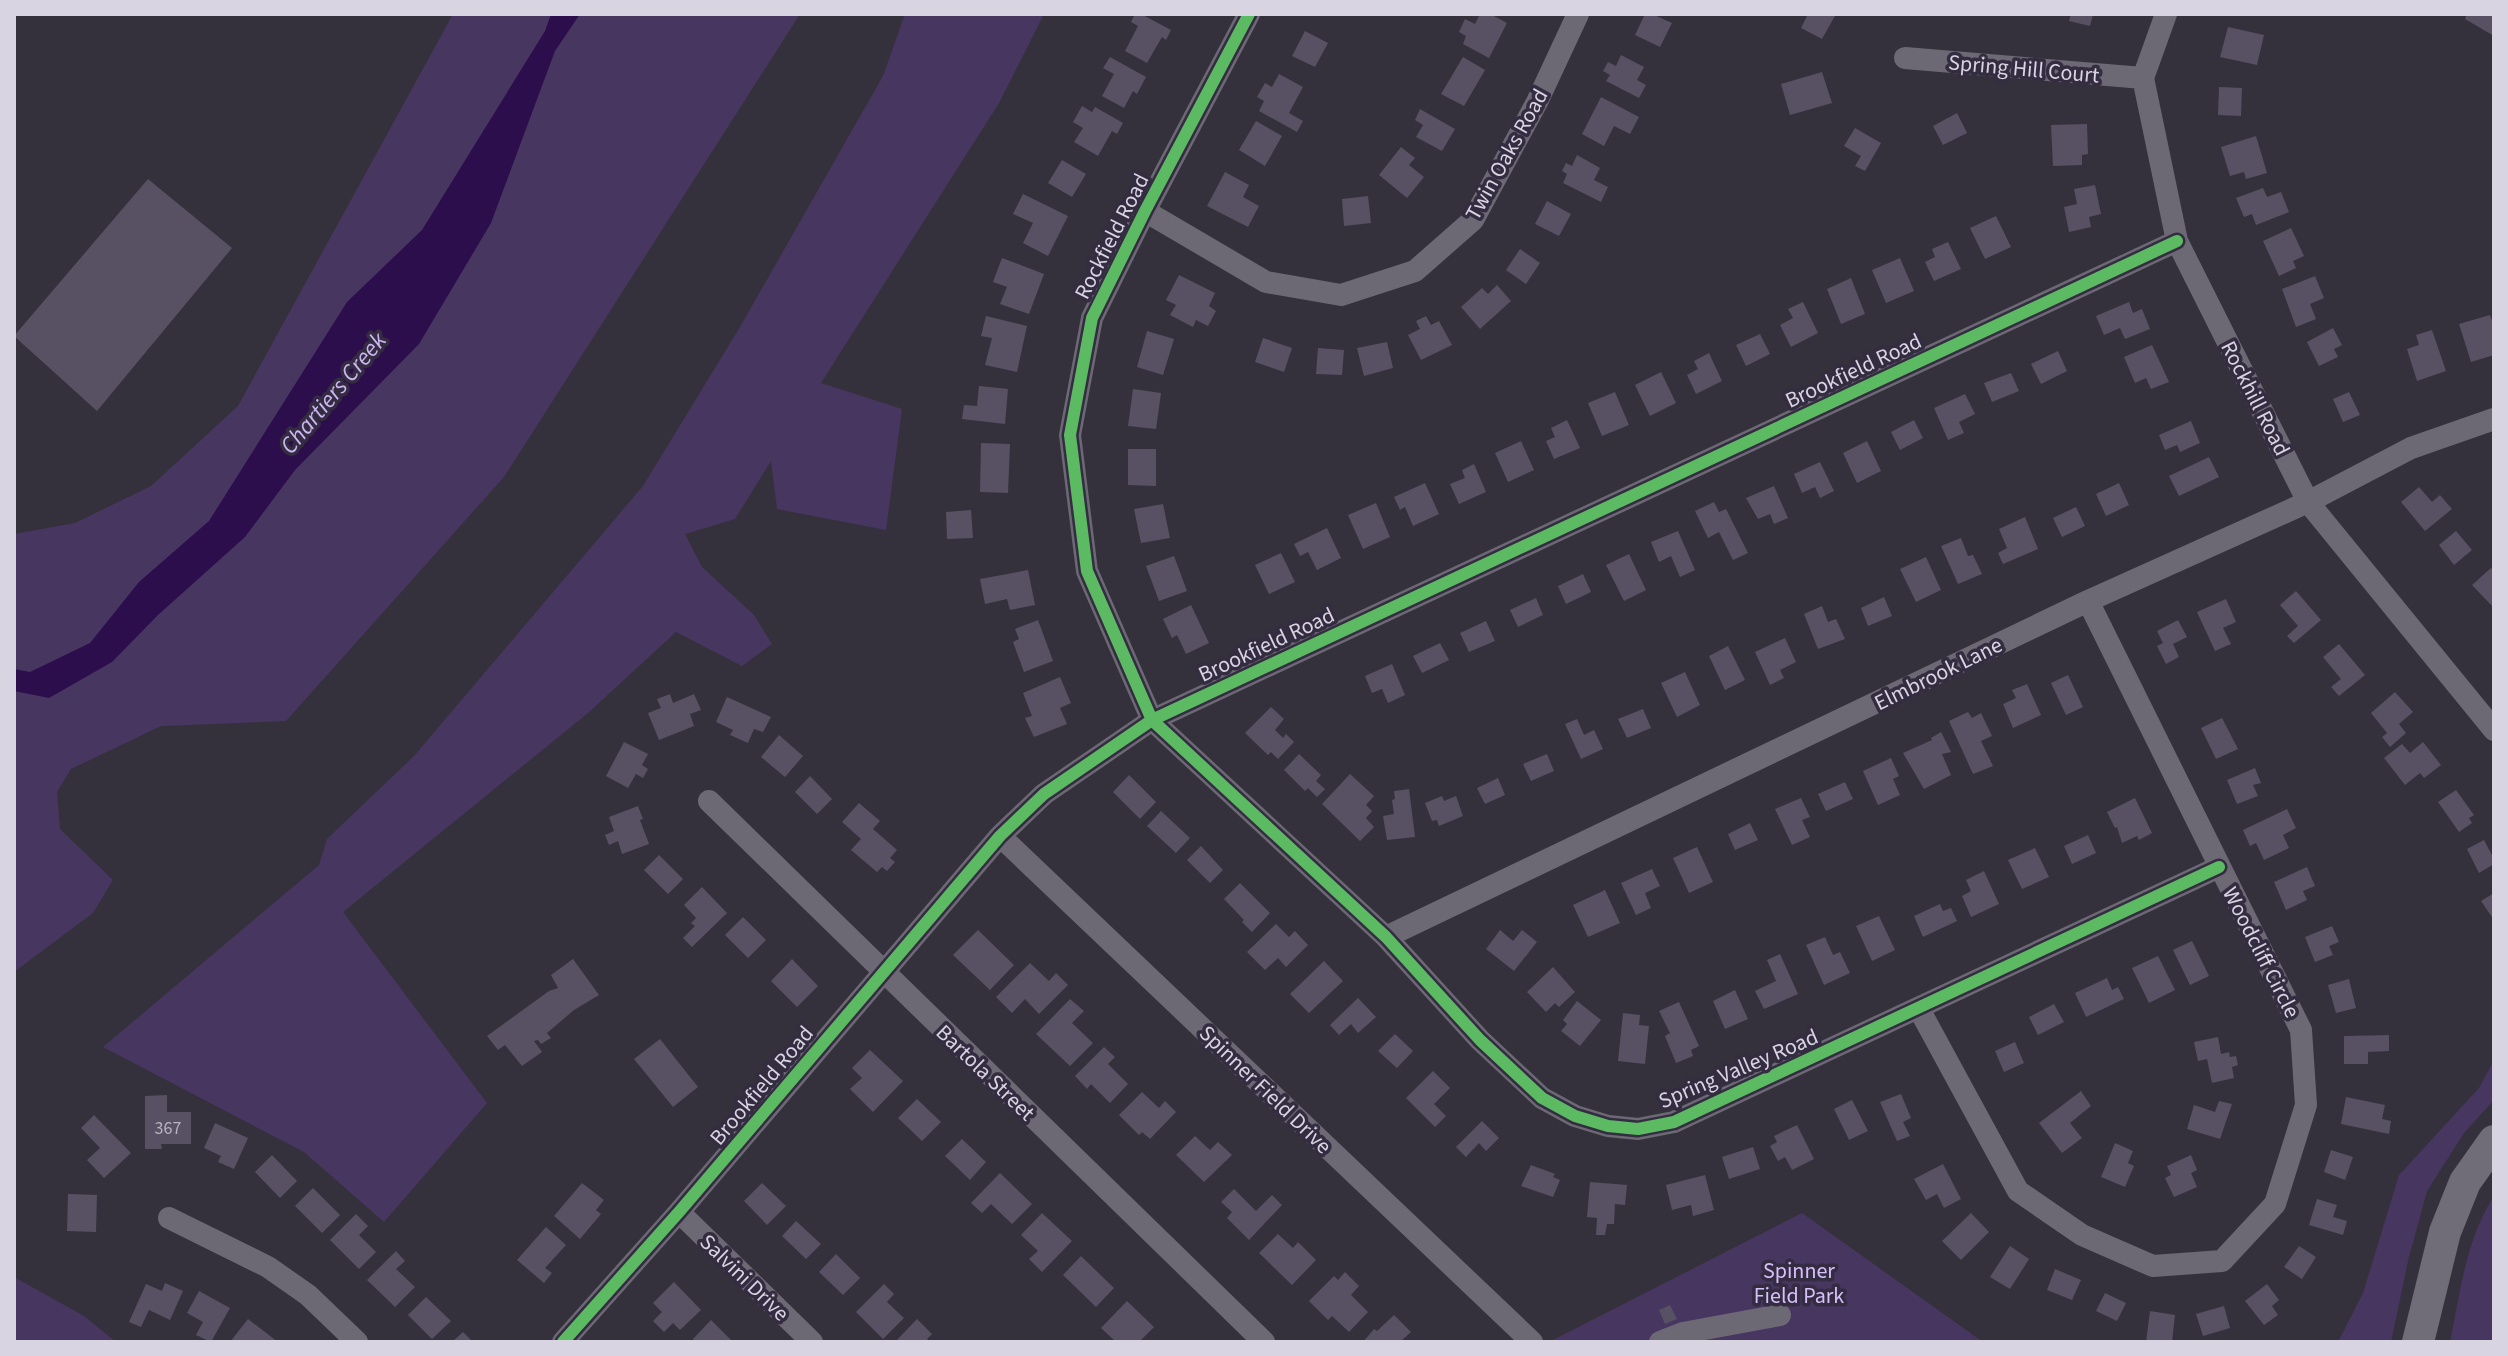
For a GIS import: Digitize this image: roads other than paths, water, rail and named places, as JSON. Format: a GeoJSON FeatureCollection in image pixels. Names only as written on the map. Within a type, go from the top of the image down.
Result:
{"type":"FeatureCollection","features":[{"type":"Feature","properties":{"kind":"main road"},"geometry":{"type":"LineString","coordinates":[[2418,1342],[2445,1232],[2465,1182],[2494,1141]]}},
{"type":"Feature","properties":{"kind":"street","name":"Rockfield Road"},"geometry":{"type":"LineString","coordinates":[[1152,720],[1087,571],[1070,435],[1092,318],[1249,14]]}},
{"type":"Feature","properties":{"kind":"street","name":"Twin Oaks Road"},"geometry":{"type":"LineString","coordinates":[[1145,211],[1266,282],[1341,295],[1415,271],[1473,220],[1537,102],[1578,14]]}},
{"type":"Feature","properties":{"kind":"street"},"geometry":{"type":"LineString","coordinates":[[2143,78],[2166,14]]}},
{"type":"Feature","properties":{"kind":"street","name":"Spring Hill Court"},"geometry":{"type":"LineString","coordinates":[[1905,58],[2143,78]]}},
{"type":"Feature","properties":{"kind":"street","name":"Rockhill Road"},"geometry":{"type":"LineString","coordinates":[[2143,78],[2177,241],[2308,502],[2494,730]]}},
{"type":"Feature","properties":{"kind":"street","name":"Brookfield Road"},"geometry":{"type":"LineString","coordinates":[[563,1342],[679,1212],[1000,836],[1044,794],[1152,720],[2177,241]]}},
{"type":"Feature","properties":{"kind":"street","name":"Elmbrook Lane"},"geometry":{"type":"LineString","coordinates":[[1386,937],[2088,601],[2308,502],[2411,448],[2494,419]]}},
{"type":"Feature","properties":{"kind":"street","name":"Woodcliff Circle"},"geometry":{"type":"LineString","coordinates":[[1919,1009],[2018,1191],[2082,1235],[2153,1266],[2222,1261],[2275,1204],[2306,1105],[2301,1030],[2088,601]]}},
{"type":"Feature","properties":{"kind":"street","name":"Spring Valley Road"},"geometry":{"type":"LineString","coordinates":[[1152,720],[1386,937],[1480,1040],[1542,1098],[1575,1116],[1608,1126],[1638,1129],[1674,1122],[2219,867]]}},
{"type":"Feature","properties":{"kind":"street","name":"Bartola Street"},"geometry":{"type":"LineString","coordinates":[[709,801],[1264,1342]]}},
{"type":"Feature","properties":{"kind":"street","name":"Spinner Field Drive"},"geometry":{"type":"LineString","coordinates":[[1000,836],[1532,1342]]}},
{"type":"Feature","properties":{"kind":"street","name":"Salvini Drive"},"geometry":{"type":"LineString","coordinates":[[679,1212],[812,1342]]}},
{"type":"Feature","properties":{"kind":"street"},"geometry":{"type":"LineString","coordinates":[[169,1218],[268,1267],[308,1295],[357,1342]]}},
{"type":"Feature","properties":{"kind":"street"},"geometry":{"type":"LineString","coordinates":[[1660,1342],[1683,1333],[1780,1315]]}},
{"type":"Feature","properties":{"kind":"water","name":"Chartiers Creek"},"geometry":{"type":"Polygon","coordinates":[[[551,14],[580,14],[555,51],[491,223],[419,344],[295,470],[245,537],[158,615],[112,662],[49,698],[14,691],[14,669],[30,672],[90,643],[139,582],[209,521],[347,302],[422,230],[545,31],[551,14]]]}},
{"type":"Feature","properties":{"kind":"park label","name":"Spinner Field Park"},"geometry":{"type":"Point","coordinates":[1799,1282]}}]}
